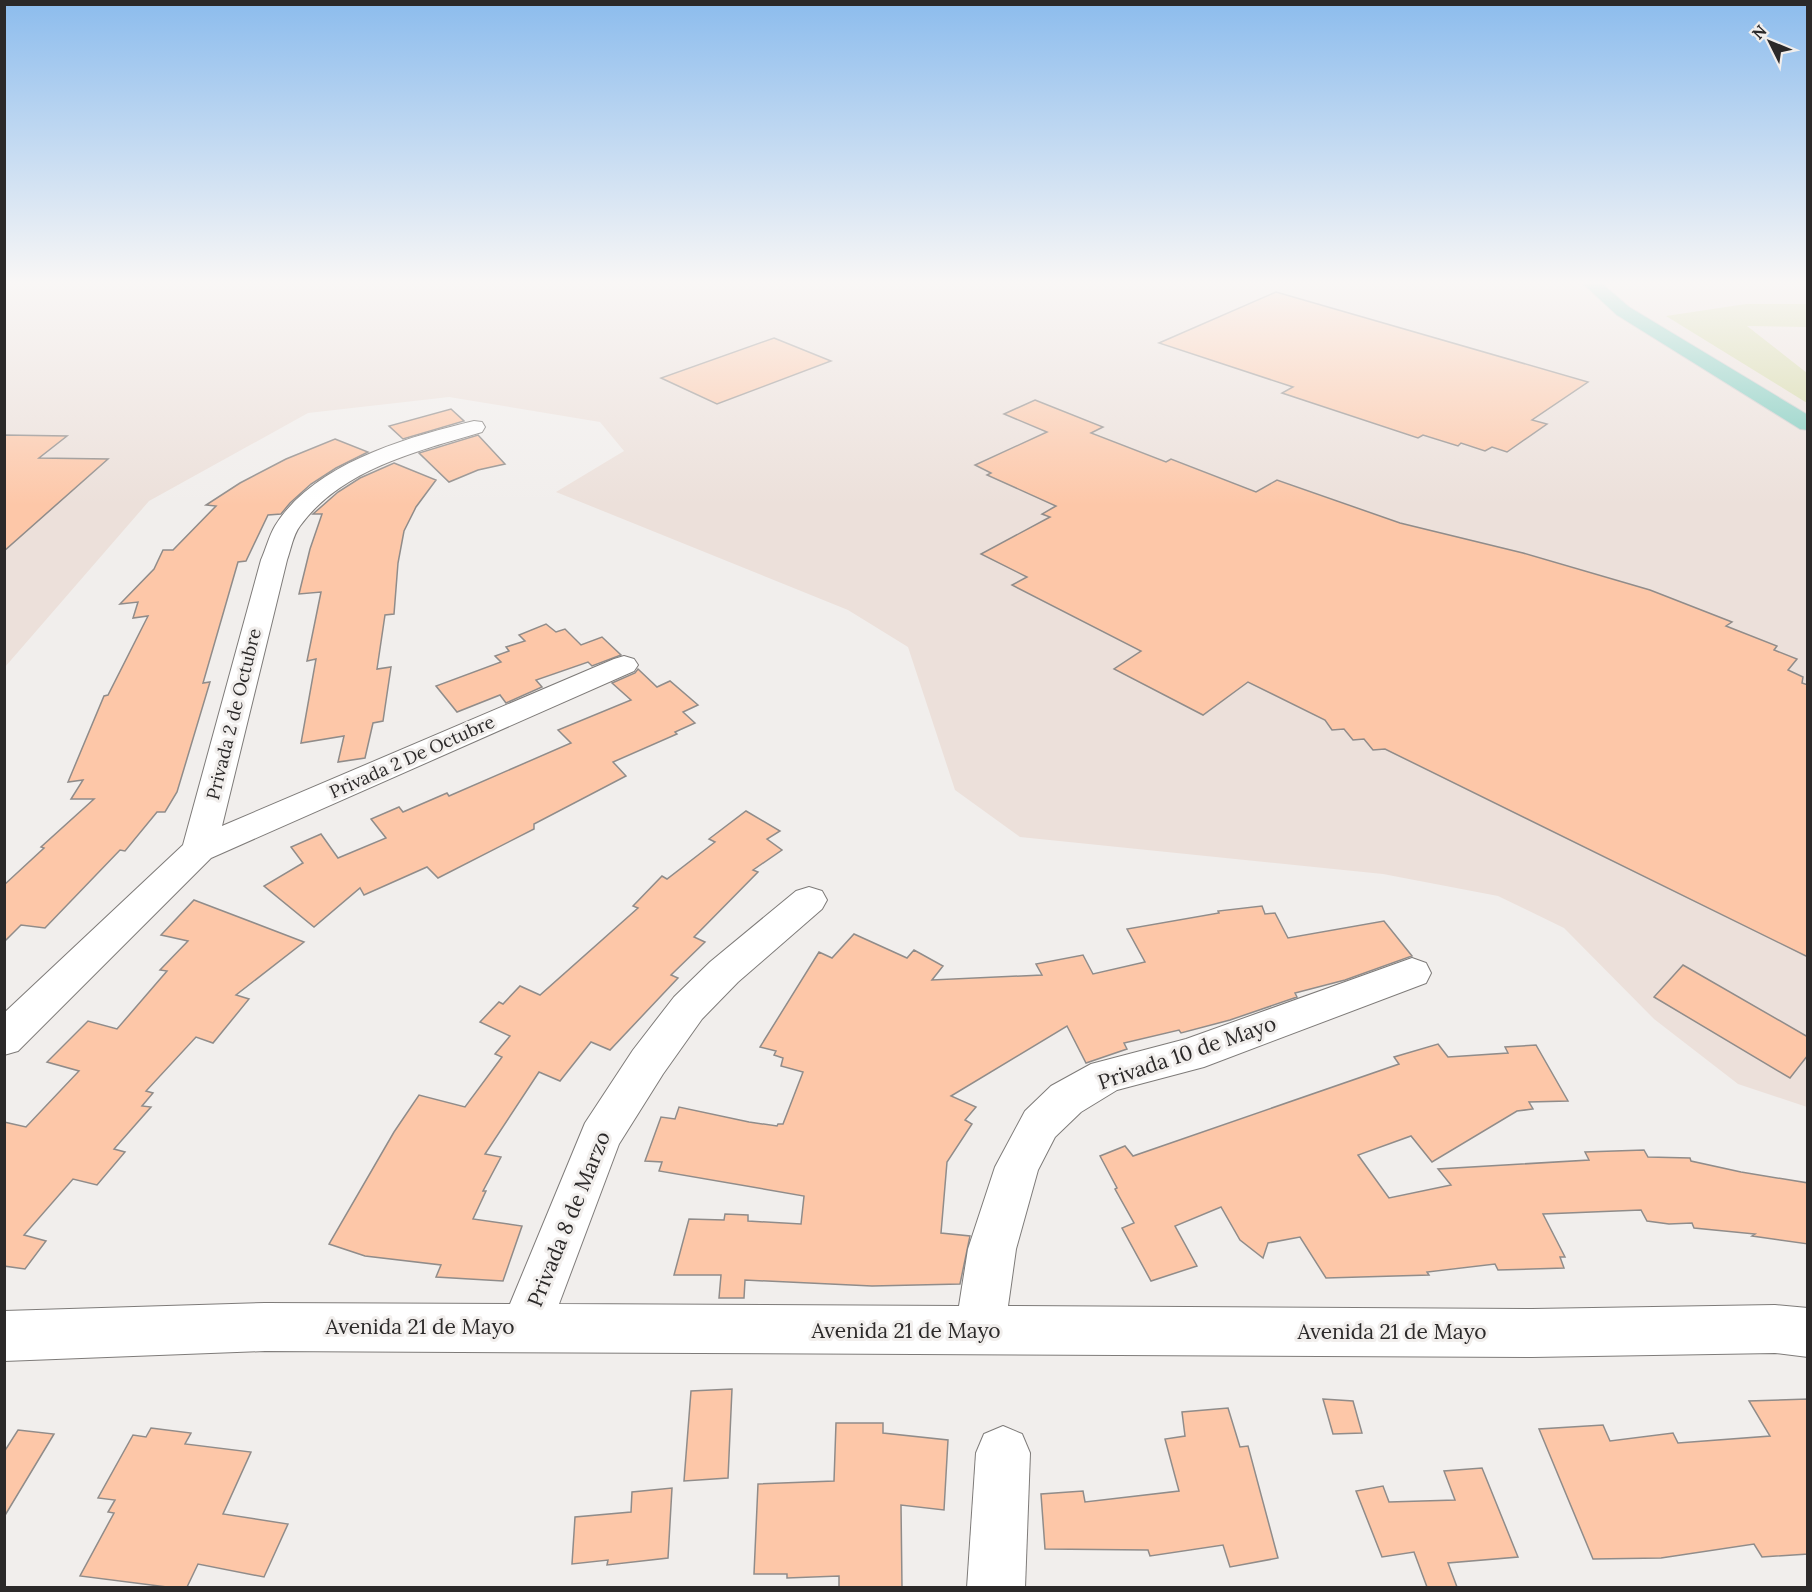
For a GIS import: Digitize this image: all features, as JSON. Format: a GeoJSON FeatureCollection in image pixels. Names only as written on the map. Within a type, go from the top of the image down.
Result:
{"type":"FeatureCollection","features":[{"type":"Feature","properties":{"kind":"main road"},"geometry":{"type":"LineString","coordinates":[[1699,356],[1808,423]]}},
{"type":"Feature","properties":{"kind":"street","name":"Privada 2 de Octubre"},"geometry":{"type":"LineString","coordinates":[[199,850],[274,560],[289,522],[320,492],[359,467],[396,451],[474,427]]}},
{"type":"Feature","properties":{"kind":"street","name":"Privada 2 De Octubre"},"geometry":{"type":"LineString","coordinates":[[199,850],[624,665]]}},
{"type":"Feature","properties":{"kind":"street"},"geometry":{"type":"LineString","coordinates":[[4,1039],[199,850]]}},
{"type":"Feature","properties":{"kind":"street","name":"Privada 8 de Marzo"},"geometry":{"type":"LineString","coordinates":[[525,1328],[600,1136],[648,1062],[702,993],[809,900]]}},
{"type":"Feature","properties":{"kind":"street","name":"Privada 10 de Mayo"},"geometry":{"type":"LineString","coordinates":[[980,1332],[992,1249],[1017,1167],[1040,1124],[1066,1099],[1106,1076],[1189,1055],[1412,973]]}},
{"type":"Feature","properties":{"kind":"street","name":"Avenida 21 de Mayo"},"geometry":{"type":"LineString","coordinates":[[4,1336],[265,1327],[1532,1333],[1775,1329],[1808,1333]]}},
{"type":"Feature","properties":{"kind":"street"},"geometry":{"type":"LineString","coordinates":[[996,1587],[1003,1453]]}},
{"type":"Feature","properties":{"kind":"shaded area"},"geometry":{"type":"Polygon","coordinates":[[[5,356],[1807,356],[1807,1107],[1738,1084],[1654,1019],[1564,928],[1498,896],[1383,874],[1020,837],[955,790],[908,647],[848,610],[556,492],[624,451],[600,422],[449,397],[308,413],[149,501],[5,667],[5,356]]]}},
{"type":"Feature","properties":{"kind":"green space"},"geometry":{"type":"Polygon","coordinates":[[[1731,356],[1786,356],[1807,373],[1807,403],[1731,356]]]}},
{"type":"Feature","properties":{"kind":"building"},"geometry":{"type":"Polygon","coordinates":[[[722,356],[819,356],[831,361],[717,404],[661,378],[722,356]]]}},
{"type":"Feature","properties":{"kind":"building"},"geometry":{"type":"Polygon","coordinates":[[[1199,356],[1499,356],[1588,382],[1532,420],[1547,424],[1507,452],[1492,447],[1485,451],[1461,443],[1458,446],[1423,435],[1418,438],[1282,393],[1293,387],[1199,356]]]}},
{"type":"Feature","properties":{"kind":"building"},"geometry":{"type":"Polygon","coordinates":[[[1035,400],[1103,427],[1091,433],[1166,462],[1171,459],[1256,492],[1277,480],[1400,523],[1523,553],[1650,590],[1732,622],[1726,626],[1777,646],[1774,650],[1797,659],[1788,670],[1803,677],[1802,683],[1808,685],[1808,957],[1385,749],[1373,750],[1364,739],[1353,740],[1344,729],[1332,730],[1325,720],[1248,682],[1203,715],[1114,669],[1141,651],[1012,585],[1027,577],[981,554],[1050,517],[1042,514],[1056,506],[987,475],[991,473],[975,465],[1047,432],[1004,414],[1035,400]]]}},
{"type":"Feature","properties":{"kind":"building"},"geometry":{"type":"Polygon","coordinates":[[[451,409],[464,421],[403,439],[389,426],[451,409]]]}},
{"type":"Feature","properties":{"kind":"building"},"geometry":{"type":"Polygon","coordinates":[[[4,435],[67,436],[39,458],[108,459],[4,551],[4,435]]]}},
{"type":"Feature","properties":{"kind":"building"},"geometry":{"type":"Polygon","coordinates":[[[478,435],[505,464],[478,470],[449,482],[419,453],[478,435]]]}},
{"type":"Feature","properties":{"kind":"building"},"geometry":{"type":"Polygon","coordinates":[[[335,439],[368,452],[311,484],[281,514],[268,515],[246,561],[238,562],[203,683],[210,682],[177,792],[165,812],[157,812],[125,851],[120,850],[45,928],[21,925],[4,942],[4,885],[44,848],[41,847],[94,799],[71,799],[83,780],[68,782],[104,696],[108,695],[148,616],[133,618],[138,602],[120,604],[154,569],[163,550],[173,550],[216,506],[206,505],[240,483],[286,459],[335,439]]]}},
{"type":"Feature","properties":{"kind":"building"},"geometry":{"type":"Polygon","coordinates":[[[394,463],[436,480],[416,507],[404,531],[398,563],[394,614],[385,615],[377,669],[391,667],[383,721],[373,723],[365,758],[338,762],[344,736],[301,743],[316,659],[307,661],[321,592],[299,594],[310,549],[322,514],[313,514],[338,492],[360,478],[394,463]]]}},
{"type":"Feature","properties":{"kind":"building"},"geometry":{"type":"Polygon","coordinates":[[[546,624],[556,632],[565,629],[581,645],[602,637],[621,655],[592,666],[588,662],[536,680],[542,687],[506,703],[500,695],[457,712],[436,686],[501,662],[495,656],[509,651],[506,647],[525,641],[519,635],[546,624]]]}},
{"type":"Feature","properties":{"kind":"building"},"geometry":{"type":"Polygon","coordinates":[[[638,669],[657,687],[670,681],[698,705],[683,712],[695,723],[675,732],[677,734],[613,762],[626,776],[534,824],[534,829],[438,878],[427,867],[364,895],[360,888],[314,927],[264,886],[303,863],[291,847],[321,834],[338,858],[386,838],[371,819],[399,807],[403,812],[447,793],[449,796],[571,743],[558,730],[631,700],[612,683],[635,673],[638,669]]]}},
{"type":"Feature","properties":{"kind":"building"},"geometry":{"type":"Polygon","coordinates":[[[746,811],[780,831],[767,839],[782,850],[753,870],[758,872],[694,937],[705,942],[671,975],[678,978],[610,1050],[591,1042],[560,1081],[539,1072],[485,1154],[501,1157],[483,1191],[486,1191],[473,1219],[522,1226],[503,1281],[436,1277],[441,1265],[365,1256],[329,1244],[394,1132],[419,1095],[465,1107],[502,1057],[495,1054],[510,1036],[480,1022],[499,1002],[503,1004],[520,986],[540,995],[638,908],[633,906],[662,876],[667,879],[715,842],[709,839],[746,811]]]}},
{"type":"Feature","properties":{"kind":"building"},"geometry":{"type":"Polygon","coordinates":[[[194,900],[304,942],[236,995],[249,999],[213,1043],[196,1037],[146,1091],[153,1093],[142,1106],[151,1107],[114,1149],[125,1152],[97,1185],[73,1179],[24,1235],[46,1241],[25,1269],[4,1266],[4,1122],[26,1127],[79,1071],[47,1062],[88,1021],[117,1029],[167,971],[160,970],[188,941],[161,935],[194,900]]]}},
{"type":"Feature","properties":{"kind":"building"},"geometry":{"type":"Polygon","coordinates":[[[1262,906],[1265,914],[1275,913],[1288,938],[1384,921],[1412,956],[1345,980],[1295,993],[1297,997],[1230,1020],[1181,1033],[1179,1030],[1124,1043],[1127,1049],[1086,1063],[1067,1026],[951,1096],[976,1107],[965,1120],[972,1124],[947,1162],[941,1233],[970,1236],[960,1284],[872,1286],[745,1280],[744,1298],[719,1298],[721,1275],[674,1275],[689,1219],[724,1220],[725,1214],[748,1215],[748,1221],[801,1224],[804,1196],[659,1171],[662,1162],[645,1161],[661,1117],[675,1119],[679,1107],[749,1122],[777,1126],[783,1124],[803,1072],[781,1066],[783,1058],[774,1055],[776,1051],[760,1047],[819,952],[832,958],[854,934],[907,958],[914,950],[943,966],[932,980],[1042,975],[1036,964],[1083,955],[1093,974],[1145,962],[1127,929],[1219,913],[1218,911],[1262,906]]]}},
{"type":"Feature","properties":{"kind":"building"},"geometry":{"type":"Polygon","coordinates":[[[1683,965],[1808,1037],[1808,1055],[1790,1078],[1654,997],[1683,965]]]}},
{"type":"Feature","properties":{"kind":"building"},"geometry":{"type":"Polygon","coordinates":[[[1438,1044],[1448,1057],[1508,1053],[1505,1047],[1536,1045],[1568,1101],[1529,1102],[1533,1109],[1517,1111],[1432,1162],[1411,1136],[1358,1155],[1389,1198],[1451,1185],[1438,1169],[1589,1160],[1585,1152],[1644,1150],[1648,1157],[1690,1158],[1691,1161],[1741,1172],[1808,1183],[1808,1244],[1752,1236],[1755,1234],[1694,1228],[1692,1223],[1669,1224],[1647,1221],[1641,1210],[1543,1214],[1565,1257],[1560,1257],[1564,1268],[1498,1270],[1495,1264],[1427,1272],[1429,1275],[1326,1278],[1300,1237],[1268,1243],[1263,1258],[1240,1240],[1221,1207],[1175,1226],[1197,1266],[1151,1281],[1122,1228],[1134,1223],[1100,1156],[1125,1146],[1133,1156],[1399,1064],[1394,1057],[1438,1044]]]}},
{"type":"Feature","properties":{"kind":"building"},"geometry":{"type":"Polygon","coordinates":[[[732,1389],[728,1478],[684,1481],[691,1391],[732,1389]]]}},
{"type":"Feature","properties":{"kind":"building"},"geometry":{"type":"Polygon","coordinates":[[[1323,1399],[1353,1401],[1362,1433],[1333,1434],[1323,1399]]]}},
{"type":"Feature","properties":{"kind":"building"},"geometry":{"type":"Polygon","coordinates":[[[1808,1399],[1808,1554],[1762,1557],[1754,1544],[1661,1558],[1593,1559],[1539,1429],[1603,1425],[1610,1441],[1673,1433],[1678,1443],[1770,1436],[1749,1401],[1808,1399]]]}},
{"type":"Feature","properties":{"kind":"building"},"geometry":{"type":"Polygon","coordinates":[[[1228,1408],[1240,1447],[1248,1446],[1278,1558],[1230,1567],[1223,1545],[1150,1556],[1148,1550],[1045,1549],[1041,1494],[1083,1491],[1085,1502],[1179,1491],[1165,1439],[1185,1436],[1182,1412],[1228,1408]]]}},
{"type":"Feature","properties":{"kind":"building"},"geometry":{"type":"Polygon","coordinates":[[[836,1423],[883,1423],[883,1433],[948,1440],[944,1510],[901,1505],[902,1587],[839,1587],[839,1576],[787,1578],[787,1574],[754,1574],[758,1484],[834,1481],[836,1423]]]}},
{"type":"Feature","properties":{"kind":"building"},"geometry":{"type":"Polygon","coordinates":[[[151,1428],[191,1433],[185,1444],[251,1452],[223,1514],[288,1524],[264,1577],[198,1564],[187,1587],[167,1587],[80,1576],[114,1513],[108,1512],[115,1500],[98,1498],[133,1435],[146,1437],[151,1428]]]}},
{"type":"Feature","properties":{"kind":"building"},"geometry":{"type":"Polygon","coordinates":[[[18,1430],[54,1434],[4,1517],[4,1452],[18,1430]]]}},
{"type":"Feature","properties":{"kind":"building"},"geometry":{"type":"Polygon","coordinates":[[[1482,1468],[1518,1557],[1448,1563],[1457,1587],[1427,1587],[1414,1552],[1382,1557],[1356,1491],[1383,1486],[1389,1502],[1455,1500],[1444,1471],[1482,1468]]]}},
{"type":"Feature","properties":{"kind":"building"},"geometry":{"type":"Polygon","coordinates":[[[672,1488],[668,1558],[607,1565],[608,1560],[572,1564],[575,1517],[631,1512],[632,1492],[672,1488]]]}}]}
